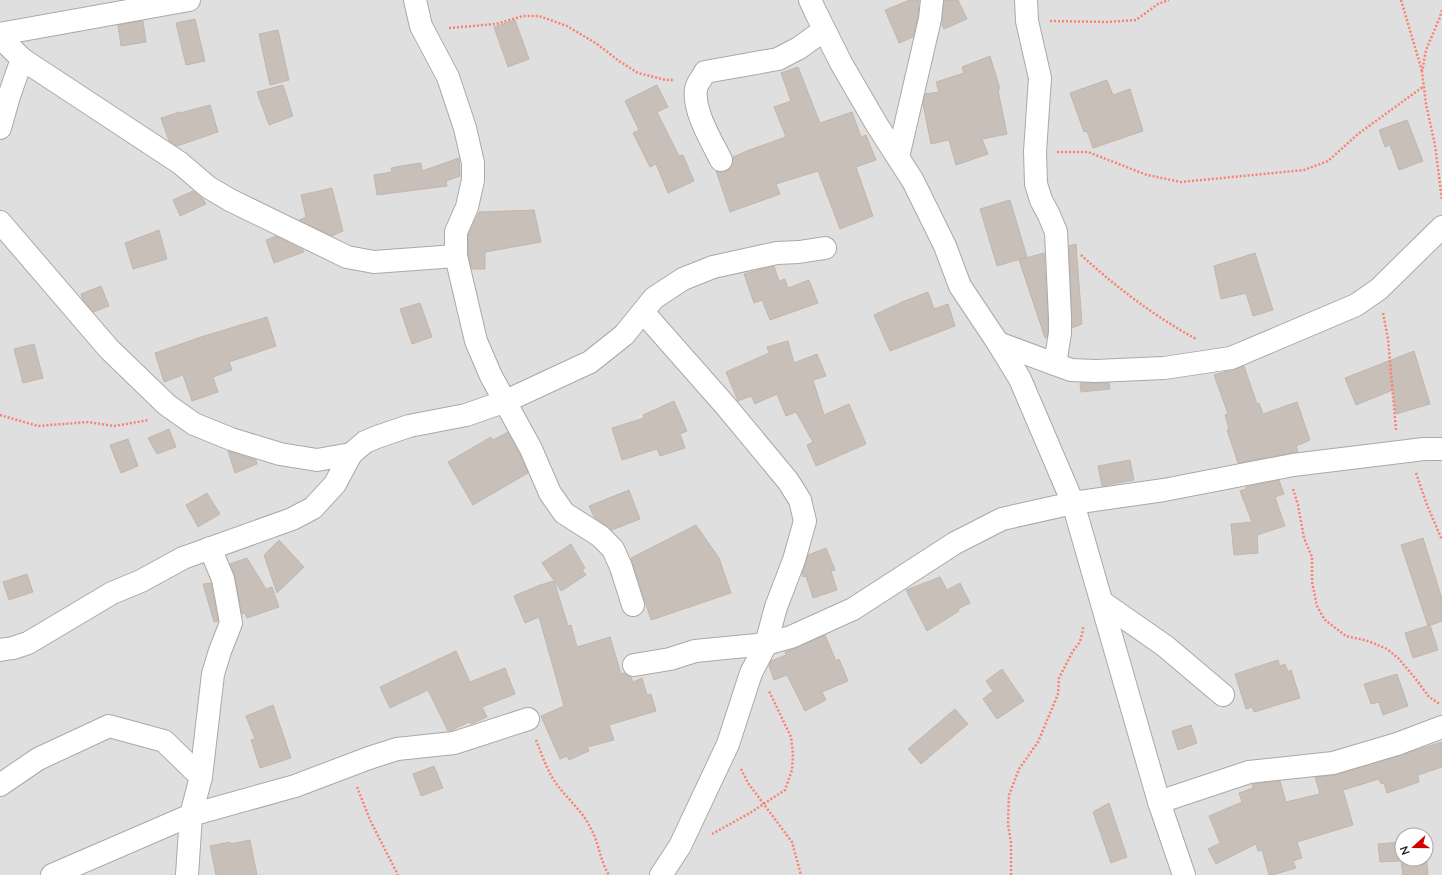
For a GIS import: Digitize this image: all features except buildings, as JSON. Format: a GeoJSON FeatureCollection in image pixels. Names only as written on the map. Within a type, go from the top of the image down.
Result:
{"type":"FeatureCollection","features":[{"type":"Feature","properties":{"kind":"street"},"geometry":{"type":"LineString","coordinates":[[0,35],[189,0]]}},
{"type":"Feature","properties":{"kind":"street"},"geometry":{"type":"LineString","coordinates":[[415,0],[421,26],[448,77],[465,128],[473,163],[473,180],[467,207],[456,232],[456,256],[476,341],[491,376],[531,449],[550,493],[564,513],[600,536],[613,549],[621,567],[633,605]]}},
{"type":"Feature","properties":{"kind":"street"},"geometry":{"type":"LineString","coordinates":[[898,157],[930,19],[932,0]]}},
{"type":"Feature","properties":{"kind":"street"},"geometry":{"type":"LineString","coordinates":[[1027,10],[1040,78],[1035,152],[1036,184],[1041,200],[1056,232],[1060,333],[1055,364]]}},
{"type":"Feature","properties":{"kind":"street"},"geometry":{"type":"LineString","coordinates":[[820,11],[841,63],[876,125],[913,181],[945,246],[960,286],[1020,379],[1074,502],[1159,802],[1184,875]]}},
{"type":"Feature","properties":{"kind":"street"},"geometry":{"type":"LineString","coordinates":[[721,160],[708,134],[696,103],[696,88],[702,78],[706,72],[778,59],[799,48],[820,11]]}},
{"type":"Feature","properties":{"kind":"street"},"geometry":{"type":"LineString","coordinates":[[0,35],[22,59],[180,163],[208,187],[230,200],[347,257],[374,262],[456,256]]}},
{"type":"Feature","properties":{"kind":"street"},"geometry":{"type":"LineString","coordinates":[[0,128],[8,96],[22,59]]}},
{"type":"Feature","properties":{"kind":"street"},"geometry":{"type":"LineString","coordinates":[[0,222],[109,350],[167,405],[194,424],[231,439],[280,454],[317,460],[351,454]]}},
{"type":"Feature","properties":{"kind":"street"},"geometry":{"type":"LineString","coordinates":[[998,343],[1071,370],[1096,371],[1164,368],[1231,358],[1356,305],[1379,289],[1442,228]]}},
{"type":"Feature","properties":{"kind":"street"},"geometry":{"type":"LineString","coordinates":[[0,650],[13,648],[28,643],[112,593],[141,581],[183,558],[292,519],[313,508],[335,484],[351,454],[365,442],[402,428],[466,414],[506,401],[590,362],[624,335],[654,298],[683,279],[713,267],[777,253],[799,252],[825,248]]}},
{"type":"Feature","properties":{"kind":"street"},"geometry":{"type":"LineString","coordinates":[[643,312],[725,405],[788,481],[800,500],[805,521],[794,560],[776,607],[761,653],[751,673],[728,744],[680,846],[661,875]]}},
{"type":"Feature","properties":{"kind":"street"},"geometry":{"type":"LineString","coordinates":[[634,665],[670,659],[695,652],[761,653],[791,637],[853,609],[955,543],[1002,519],[1074,502],[1164,490],[1293,465],[1424,449],[1442,449]]}},
{"type":"Feature","properties":{"kind":"street"},"geometry":{"type":"LineString","coordinates":[[187,875],[191,815],[201,777],[212,674],[232,624],[223,579],[210,548]]}},
{"type":"Feature","properties":{"kind":"street"},"geometry":{"type":"LineString","coordinates":[[1102,602],[1165,646],[1223,695]]}},
{"type":"Feature","properties":{"kind":"street"},"geometry":{"type":"LineString","coordinates":[[52,875],[191,815],[295,786],[397,749],[454,743],[528,719]]}},
{"type":"Feature","properties":{"kind":"street"},"geometry":{"type":"LineString","coordinates":[[0,785],[38,759],[109,726],[164,740],[201,777]]}},
{"type":"Feature","properties":{"kind":"street"},"geometry":{"type":"LineString","coordinates":[[1159,802],[1249,772],[1333,763],[1397,744],[1442,727]]}},
{"type":"Feature","properties":{"kind":"path"},"geometry":{"type":"LineString","coordinates":[[1027,10],[1108,22],[1136,20],[1158,4],[1169,0]]}},
{"type":"Feature","properties":{"kind":"path"},"geometry":{"type":"LineString","coordinates":[[1401,0],[1422,72],[1426,104],[1435,145],[1442,200]]}},
{"type":"Feature","properties":{"kind":"path"},"geometry":{"type":"LineString","coordinates":[[1422,72],[1426,50],[1442,10]]}},
{"type":"Feature","properties":{"kind":"path"},"geometry":{"type":"LineString","coordinates":[[421,26],[452,28],[496,24],[523,16],[539,16],[567,26],[597,44],[638,73],[666,80],[702,78]]}},
{"type":"Feature","properties":{"kind":"path"},"geometry":{"type":"LineString","coordinates":[[1035,152],[1088,152],[1147,175],[1181,182],[1304,170],[1328,161],[1358,134],[1424,86]]}},
{"type":"Feature","properties":{"kind":"path"},"geometry":{"type":"LineString","coordinates":[[1056,232],[1106,278],[1140,305],[1200,342]]}},
{"type":"Feature","properties":{"kind":"path"},"geometry":{"type":"LineString","coordinates":[[1379,289],[1388,339],[1404,452],[1442,540]]}},
{"type":"Feature","properties":{"kind":"path"},"geometry":{"type":"LineString","coordinates":[[0,415],[38,426],[88,422],[114,426],[182,415]]}},
{"type":"Feature","properties":{"kind":"path"},"geometry":{"type":"LineString","coordinates":[[1293,465],[1291,484],[1298,505],[1304,538],[1312,557],[1312,582],[1317,606],[1326,620],[1346,636],[1368,641],[1388,649],[1416,678],[1429,697],[1442,705]]}},
{"type":"Feature","properties":{"kind":"path"},"geometry":{"type":"LineString","coordinates":[[1011,875],[1011,843],[1008,824],[1009,795],[1019,769],[1038,742],[1058,694],[1059,678],[1073,650],[1080,642],[1083,630],[1082,623]]}},
{"type":"Feature","properties":{"kind":"path"},"geometry":{"type":"LineString","coordinates":[[680,846],[696,843],[750,813],[785,790],[792,770],[793,754],[791,737],[761,653]]}},
{"type":"Feature","properties":{"kind":"path"},"geometry":{"type":"LineString","coordinates":[[528,719],[552,777],[566,797],[581,812],[592,829],[598,850],[609,875]]}},
{"type":"Feature","properties":{"kind":"path"},"geometry":{"type":"LineString","coordinates":[[728,744],[748,783],[762,804],[792,842],[801,875]]}},
{"type":"Feature","properties":{"kind":"path"},"geometry":{"type":"LineString","coordinates":[[348,766],[370,820],[398,875]]}},
{"type":"Feature","properties":{"kind":"shaded area"},"geometry":{"type":"Polygon","coordinates":[[[0,0],[1442,0],[1442,875],[0,875],[0,0]]]}}]}
